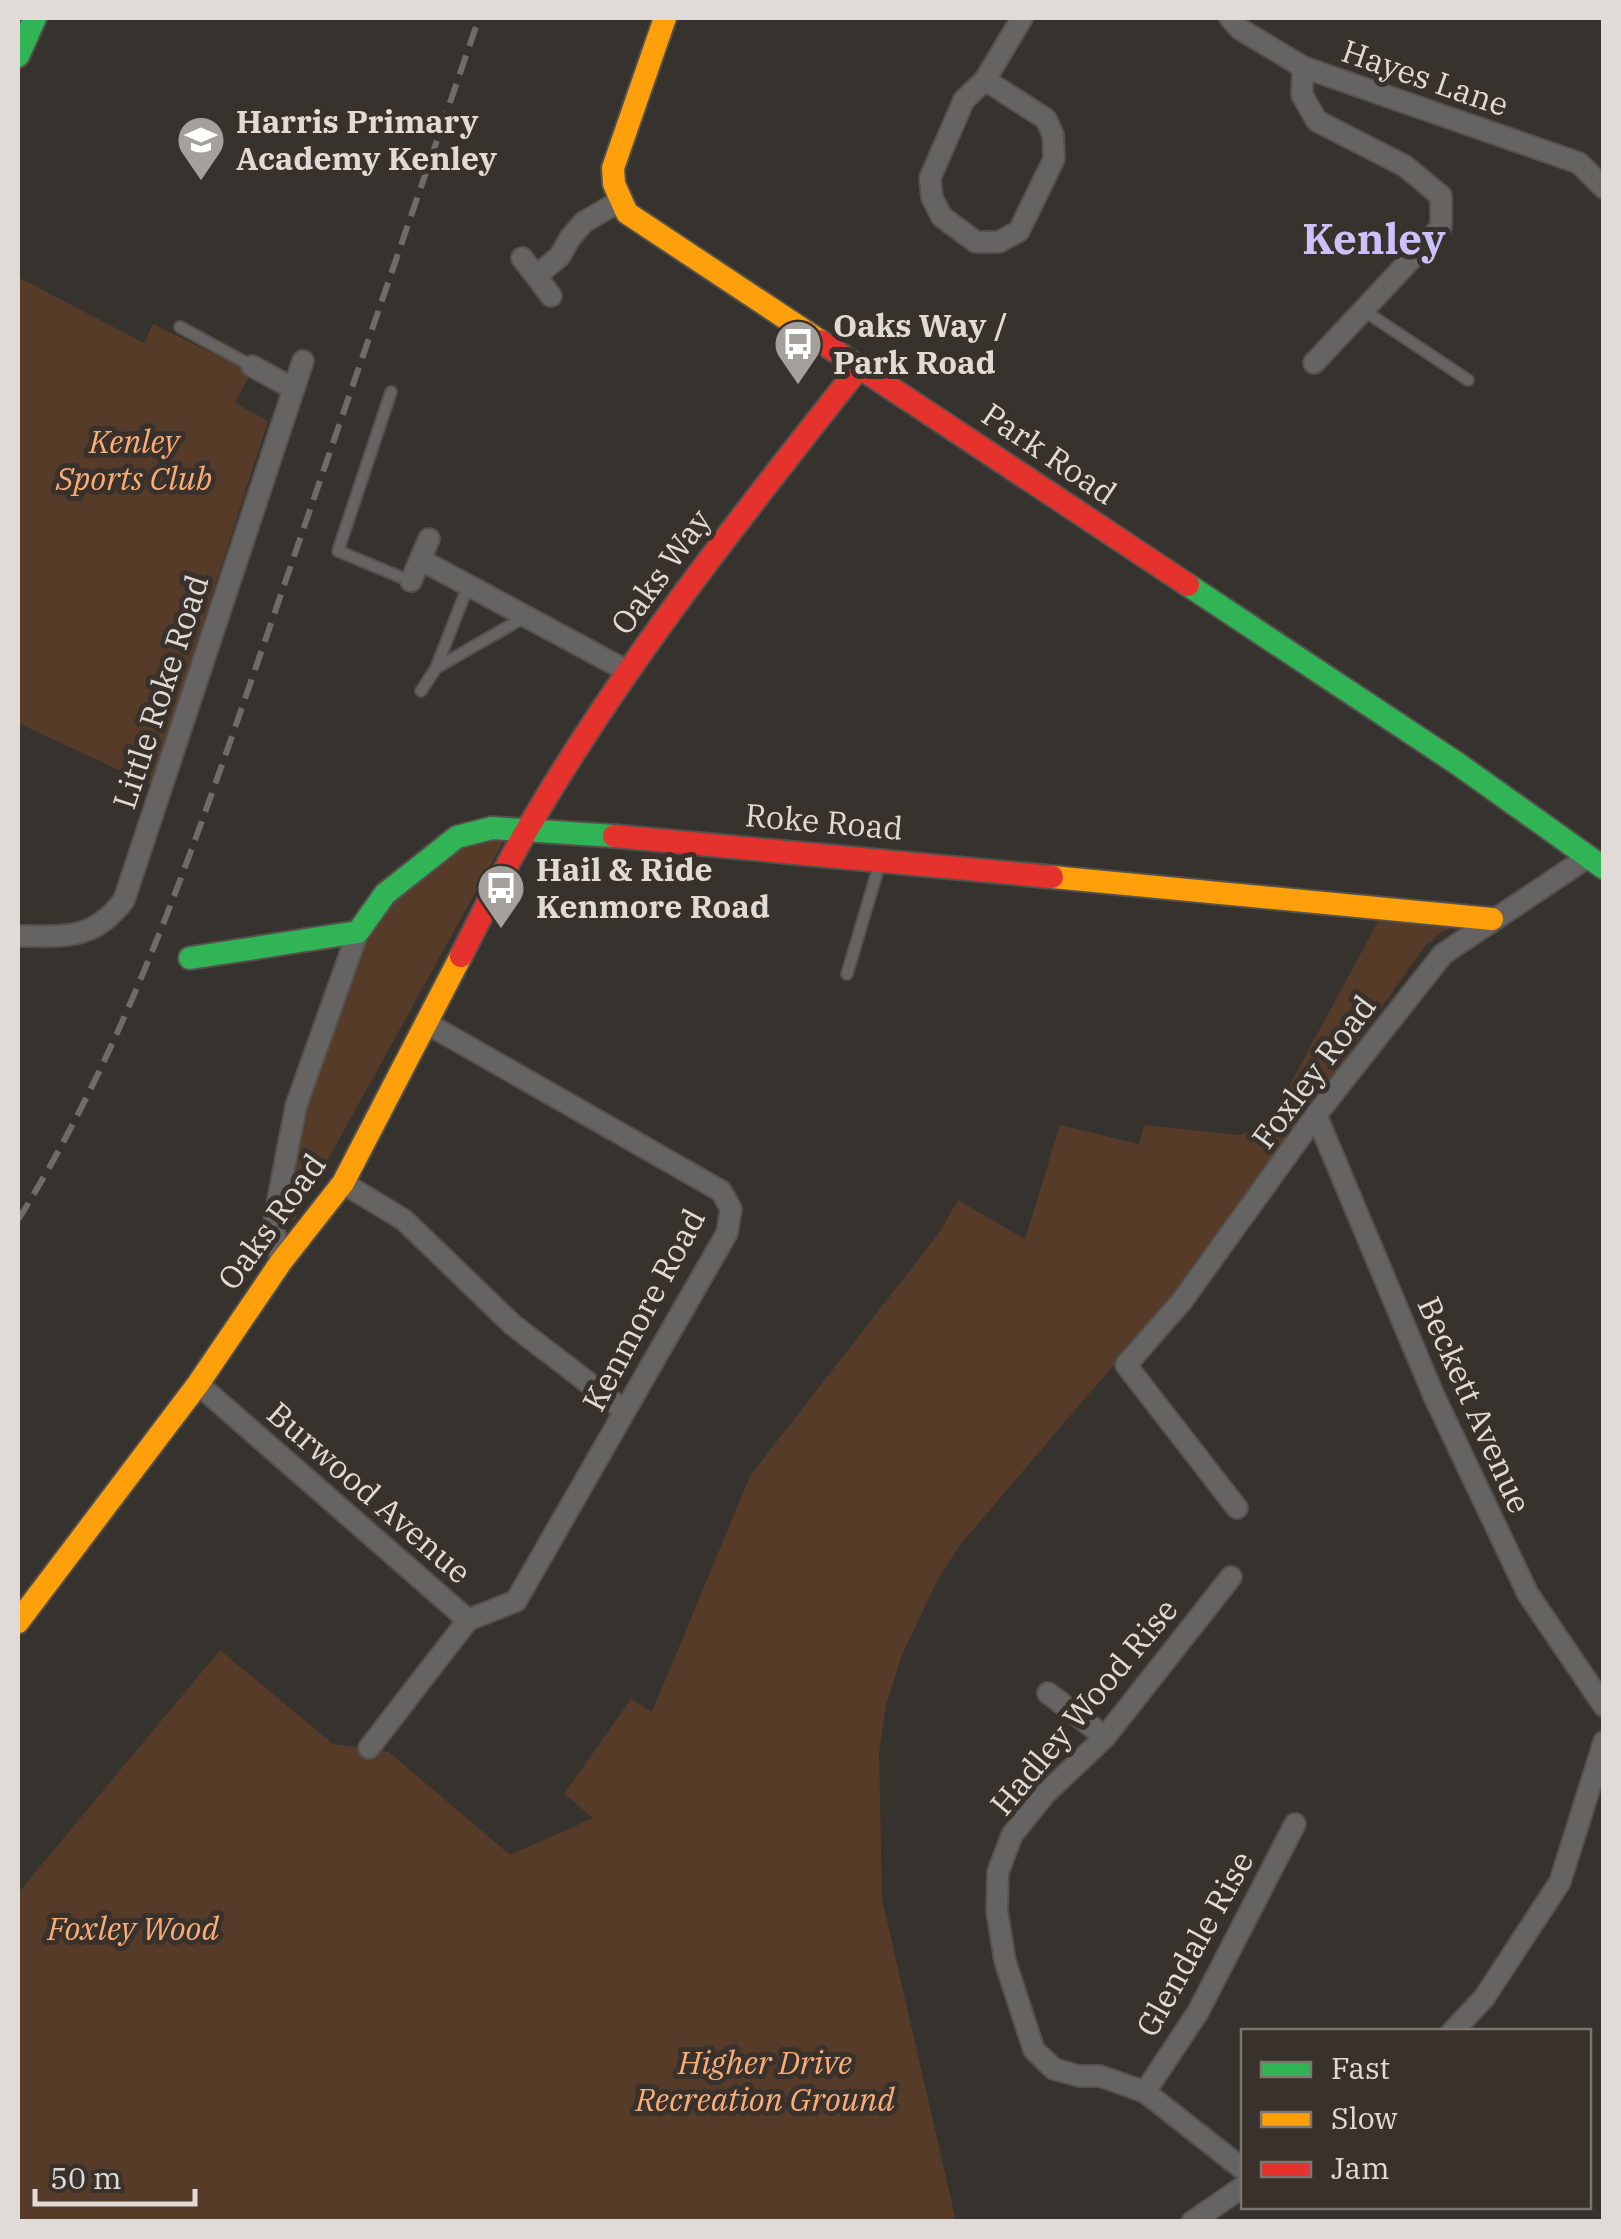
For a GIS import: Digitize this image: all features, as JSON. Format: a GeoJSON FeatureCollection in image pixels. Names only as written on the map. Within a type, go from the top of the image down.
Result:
{"type":"FeatureCollection","features":[{"type":"Feature","properties":{"kind":"main road"},"geometry":{"type":"LineString","coordinates":[[18,56],[36,18]]}},
{"type":"Feature","properties":{"kind":"main road"},"geometry":{"type":"LineString","coordinates":[[620,201],[614,168],[632,106],[666,18]]}},
{"type":"Feature","properties":{"kind":"main road","name":"Park Road"},"geometry":{"type":"LineString","coordinates":[[620,201],[637,220],[862,365],[1458,764],[1596,863]]}},
{"type":"Feature","properties":{"kind":"main road","name":"Oaks Way"},"geometry":{"type":"LineString","coordinates":[[528,828],[715,549],[862,365]]}},
{"type":"Feature","properties":{"kind":"main road","name":"Roke Road"},"geometry":{"type":"LineString","coordinates":[[358,932],[385,894],[457,837],[492,828],[881,860],[1492,919]]}},
{"type":"Feature","properties":{"kind":"main road","name":"Oaks Road"},"geometry":{"type":"LineString","coordinates":[[18,1622],[198,1384],[281,1262],[344,1183],[528,828]]}},
{"type":"Feature","properties":{"kind":"main road"},"geometry":{"type":"LineString","coordinates":[[190,958],[358,932]]}},
{"type":"Feature","properties":{"kind":"street"},"geometry":{"type":"LineString","coordinates":[[984,80],[1046,119],[1053,135],[1054,159],[1019,230],[1000,242],[976,242],[942,218],[932,198],[930,178],[964,100],[984,80],[1022,18]]}},
{"type":"Feature","properties":{"kind":"street","name":"Hayes Lane"},"geometry":{"type":"LineString","coordinates":[[1230,18],[1240,29],[1303,68],[1579,163],[1604,188]]}},
{"type":"Feature","properties":{"kind":"street"},"geometry":{"type":"LineString","coordinates":[[1303,68],[1302,95],[1317,121],[1405,166],[1440,196],[1441,227],[1314,363]]}},
{"type":"Feature","properties":{"kind":"street"},"geometry":{"type":"LineString","coordinates":[[1579,163],[1604,165]]}},
{"type":"Feature","properties":{"kind":"street"},"geometry":{"type":"LineString","coordinates":[[536,276],[560,256],[584,222],[620,201]]}},
{"type":"Feature","properties":{"kind":"street"},"geometry":{"type":"LineString","coordinates":[[522,258],[551,296]]}},
{"type":"Feature","properties":{"kind":"street","name":"Little Roke Road"},"geometry":{"type":"LineString","coordinates":[[18,936],[76,936],[110,918],[124,900],[303,361]]}},
{"type":"Feature","properties":{"kind":"street"},"geometry":{"type":"LineString","coordinates":[[252,366],[294,389]]}},
{"type":"Feature","properties":{"kind":"street"},"geometry":{"type":"LineString","coordinates":[[411,582],[429,540]]}},
{"type":"Feature","properties":{"kind":"street"},"geometry":{"type":"LineString","coordinates":[[421,560],[629,672]]}},
{"type":"Feature","properties":{"kind":"street","name":"Foxley Road"},"geometry":{"type":"LineString","coordinates":[[1237,1508],[1126,1365],[1182,1301],[1316,1115],[1443,954],[1492,919],[1596,863]]}},
{"type":"Feature","properties":{"kind":"street"},"geometry":{"type":"LineString","coordinates":[[281,1262],[273,1226],[296,1106],[358,932]]}},
{"type":"Feature","properties":{"kind":"street","name":"Kenmore Road"},"geometry":{"type":"LineString","coordinates":[[428,1024],[722,1190],[731,1208],[727,1233],[516,1601],[468,1620]]}},
{"type":"Feature","properties":{"kind":"street","name":"Beckett Avenue"},"geometry":{"type":"LineString","coordinates":[[1316,1115],[1434,1396],[1528,1594],[1604,1706]]}},
{"type":"Feature","properties":{"kind":"street"},"geometry":{"type":"LineString","coordinates":[[344,1183],[404,1220],[513,1325],[626,1411]]}},
{"type":"Feature","properties":{"kind":"street","name":"Burwood Avenue"},"geometry":{"type":"LineString","coordinates":[[198,1384],[468,1620],[368,1748]]}},
{"type":"Feature","properties":{"kind":"street","name":"Hadley Wood Rise"},"geometry":{"type":"LineString","coordinates":[[1231,1578],[1105,1738],[1045,1794],[1012,1836],[998,1872],[998,1911],[1005,1960],[1034,2050],[1054,2069],[1079,2076],[1100,2076],[1145,2092],[1241,2168]]}},
{"type":"Feature","properties":{"kind":"street"},"geometry":{"type":"LineString","coordinates":[[1048,1693],[1105,1738]]}},
{"type":"Feature","properties":{"kind":"street"},"geometry":{"type":"LineString","coordinates":[[1455,2029],[1484,1998],[1560,1882],[1604,1742]]}},
{"type":"Feature","properties":{"kind":"street","name":"Glendale Rise"},"geometry":{"type":"LineString","coordinates":[[1145,2092],[1198,2012],[1295,1824]]}},
{"type":"Feature","properties":{"kind":"street"},"geometry":{"type":"LineString","coordinates":[[1192,2222],[1241,2188]]}},
{"type":"Feature","properties":{"kind":"lane"},"geometry":{"type":"LineString","coordinates":[[1363,310],[1468,380]]}},
{"type":"Feature","properties":{"kind":"lane"},"geometry":{"type":"LineString","coordinates":[[180,326],[252,366]]}},
{"type":"Feature","properties":{"kind":"lane"},"geometry":{"type":"LineString","coordinates":[[391,392],[338,551],[411,582]]}},
{"type":"Feature","properties":{"kind":"lane"},"geometry":{"type":"LineString","coordinates":[[421,691],[436,668],[468,586]]}},
{"type":"Feature","properties":{"kind":"lane"},"geometry":{"type":"LineString","coordinates":[[436,668],[526,616]]}},
{"type":"Feature","properties":{"kind":"lane"},"geometry":{"type":"LineString","coordinates":[[846,974],[881,860]]}},
{"type":"Feature","properties":{"kind":"green space","name":"Kenley Sports Club"},"geometry":{"type":"Polygon","coordinates":[[[18,277],[144,343],[153,324],[251,372],[235,403],[268,421],[151,785],[18,723],[18,277]]]}},
{"type":"Feature","properties":{"kind":"green space"},"geometry":{"type":"Polygon","coordinates":[[[511,828],[294,1221],[273,1226],[296,1106],[358,932],[457,837],[511,828]]]}},
{"type":"Feature","properties":{"kind":"green space"},"geometry":{"type":"Polygon","coordinates":[[[1382,914],[1471,920],[1442,932],[1425,946],[1178,1295],[960,1545],[937,1581],[902,1655],[886,1705],[879,1753],[882,1899],[956,2221],[18,2222],[18,1893],[220,1650],[333,1744],[389,1752],[510,1855],[593,1818],[564,1794],[631,1699],[652,1712],[750,1476],[939,1233],[958,1200],[1025,1239],[1060,1125],[1139,1144],[1144,1125],[1237,1135],[1266,1129],[1382,914]]]}},
{"type":"Feature","properties":{"kind":"railway"},"geometry":{"type":"LineString","coordinates":[[18,1220],[94,1082],[187,862],[479,18]]}},
{"type":"Feature","properties":{"kind":"traffic: fast"},"geometry":{"type":"LineString","coordinates":[[18,56],[35,18]]}},
{"type":"Feature","properties":{"kind":"traffic: fast"},"geometry":{"type":"LineString","coordinates":[[1188,585],[1458,764],[1604,868]]}},
{"type":"Feature","properties":{"kind":"traffic: fast"},"geometry":{"type":"LineString","coordinates":[[190,958],[358,932],[385,894],[457,837],[492,828],[614,836]]}},
{"type":"Feature","properties":{"kind":"traffic: slow"},"geometry":{"type":"LineString","coordinates":[[665,18],[613,168],[614,184],[627,213],[820,341]]}},
{"type":"Feature","properties":{"kind":"traffic: slow"},"geometry":{"type":"LineString","coordinates":[[1052,877],[1492,919]]}},
{"type":"Feature","properties":{"kind":"traffic: slow"},"geometry":{"type":"LineString","coordinates":[[18,1622],[198,1384],[281,1262],[343,1183],[461,956]]}},
{"type":"Feature","properties":{"kind":"traffic: jam"},"geometry":{"type":"LineString","coordinates":[[820,341],[1188,585]]}},
{"type":"Feature","properties":{"kind":"traffic: jam"},"geometry":{"type":"LineString","coordinates":[[461,956],[528,828],[604,707],[729,533],[861,365]]}},
{"type":"Feature","properties":{"kind":"traffic: jam"},"geometry":{"type":"LineString","coordinates":[[614,836],[1052,877]]}},
{"type":"Feature","properties":{"kind":"place","name":"Harris Primary Academy Kenley"},"geometry":{"type":"Point","coordinates":[201,182]}},
{"type":"Feature","properties":{"kind":"place","name":"Oaks Way / Park Road"},"geometry":{"type":"Point","coordinates":[798,386]}},
{"type":"Feature","properties":{"kind":"place","name":"Hail & Ride Kenmore Road"},"geometry":{"type":"Point","coordinates":[501,930]}},
{"type":"Feature","properties":{"kind":"district","name":"Kenley"},"geometry":{"type":"Point","coordinates":[1374,239]}},
{"type":"Feature","properties":{"kind":"park label","name":"Foxley Wood"},"geometry":{"type":"Point","coordinates":[133,1929]}},
{"type":"Feature","properties":{"kind":"park label","name":"Higher Drive Recreation Ground"},"geometry":{"type":"Point","coordinates":[765,2082]}}]}
